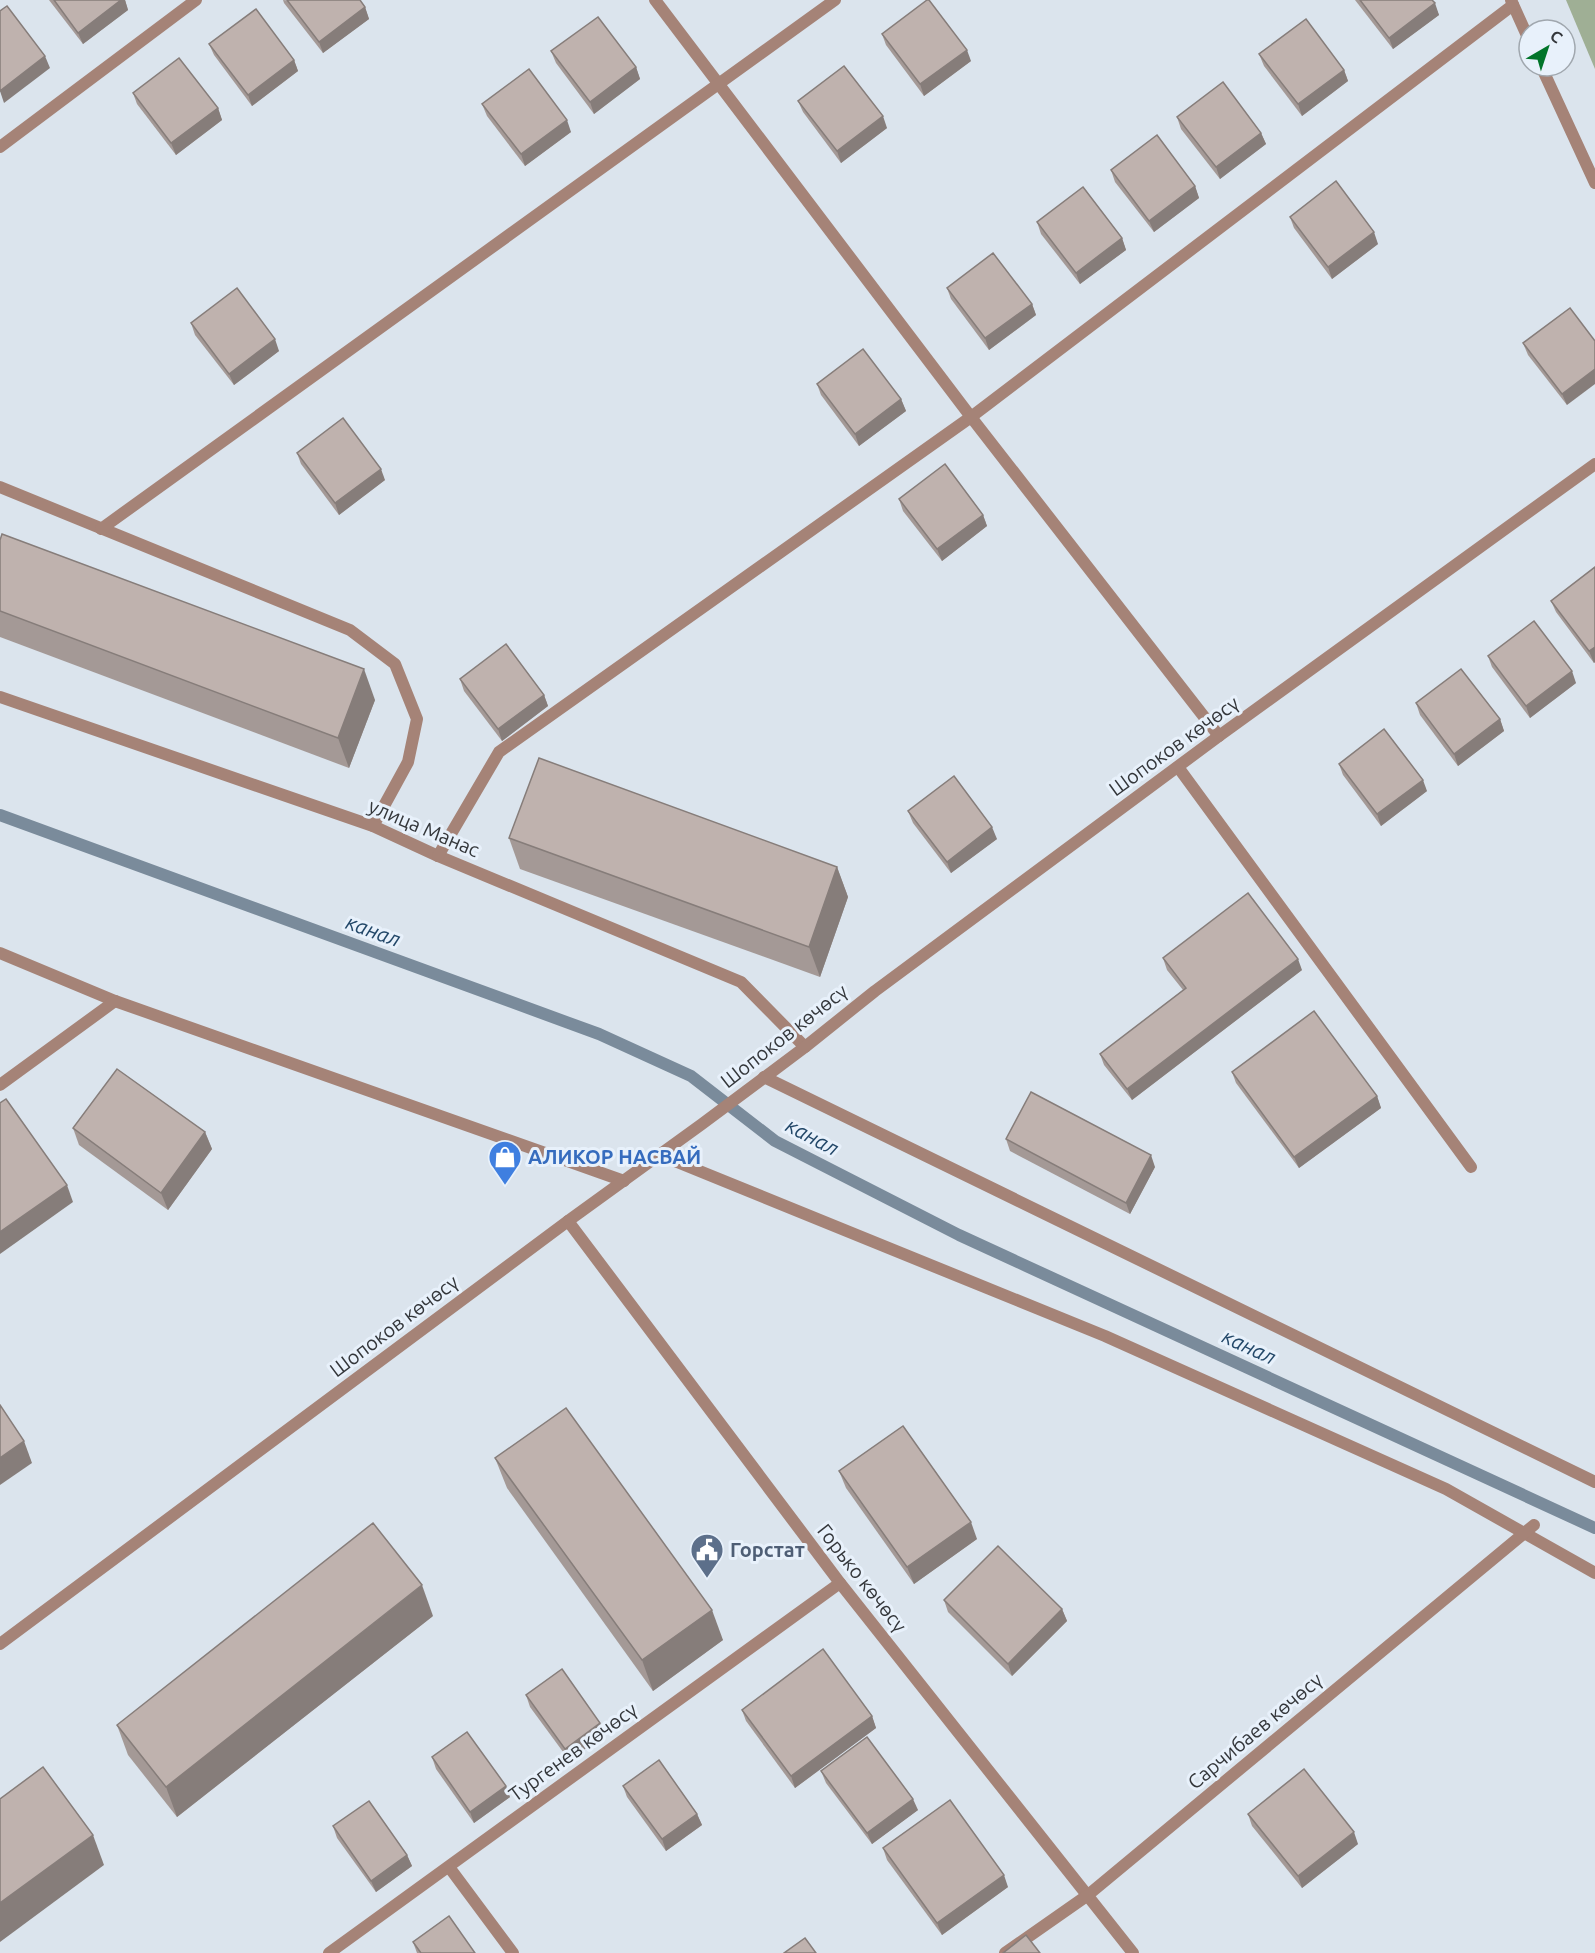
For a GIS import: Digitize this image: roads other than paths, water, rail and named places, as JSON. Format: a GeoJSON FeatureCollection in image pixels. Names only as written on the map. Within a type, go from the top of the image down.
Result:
{"type":"FeatureCollection","features":[{"type":"Feature","properties":{"kind":"street"},"geometry":{"type":"LineString","coordinates":[[0,147],[196,0]]}},
{"type":"Feature","properties":{"kind":"street"},"geometry":{"type":"LineString","coordinates":[[655,0],[971,417],[1219,736]]}},
{"type":"Feature","properties":{"kind":"street"},"geometry":{"type":"LineString","coordinates":[[101,528],[835,0]]}},
{"type":"Feature","properties":{"kind":"street"},"geometry":{"type":"LineString","coordinates":[[438,856],[499,752],[971,417],[1512,2],[1519,18]]}},
{"type":"Feature","properties":{"kind":"street"},"geometry":{"type":"LineString","coordinates":[[1547,78],[1595,183]]}},
{"type":"Feature","properties":{"kind":"street","name":"Шопоков көчөсү"},"geometry":{"type":"LineString","coordinates":[[0,1644],[568,1221],[702,1124],[875,991],[1219,736],[1595,464]]}},
{"type":"Feature","properties":{"kind":"street"},"geometry":{"type":"LineString","coordinates":[[0,487],[350,630],[395,664],[417,719],[408,762],[373,826]]}},
{"type":"Feature","properties":{"kind":"street","name":"улица Манас"},"geometry":{"type":"LineString","coordinates":[[0,698],[373,826],[438,856],[741,982],[805,1047]]}},
{"type":"Feature","properties":{"kind":"street"},"geometry":{"type":"LineString","coordinates":[[1178,767],[1471,1167]]}},
{"type":"Feature","properties":{"kind":"street"},"geometry":{"type":"LineString","coordinates":[[0,953],[115,1000],[624,1181]]}},
{"type":"Feature","properties":{"kind":"street"},"geometry":{"type":"LineString","coordinates":[[0,1085],[115,1000]]}},
{"type":"Feature","properties":{"kind":"street"},"geometry":{"type":"LineString","coordinates":[[762,1078],[1595,1482]]}},
{"type":"Feature","properties":{"kind":"street"},"geometry":{"type":"LineString","coordinates":[[660,1155],[1105,1336],[1530,1528],[1595,1573]]}},
{"type":"Feature","properties":{"kind":"street","name":"Горько көчөсү"},"geometry":{"type":"LineString","coordinates":[[568,1221],[840,1583],[1133,1953]]}},
{"type":"Feature","properties":{"kind":"street","name":"Сарчибаев көчөсү"},"geometry":{"type":"LineString","coordinates":[[1005,1953],[1088,1895],[1530,1528]]}},
{"type":"Feature","properties":{"kind":"street","name":"Тургенев көчөсү"},"geometry":{"type":"LineString","coordinates":[[329,1953],[840,1583]]}},
{"type":"Feature","properties":{"kind":"street"},"geometry":{"type":"LineString","coordinates":[[449,1867],[513,1953]]}},
{"type":"Feature","properties":{"kind":"waterway","name":"канал"},"geometry":{"type":"LineString","coordinates":[[0,815],[599,1034],[691,1076],[775,1141],[959,1235],[1595,1528]]}},
{"type":"Feature","properties":{"kind":"place","name":"АЛИКОР НАСВАЙ"},"geometry":{"type":"Point","coordinates":[505,1186]}},
{"type":"Feature","properties":{"kind":"place","name":"Горстат"},"geometry":{"type":"Point","coordinates":[707,1579]}}]}
